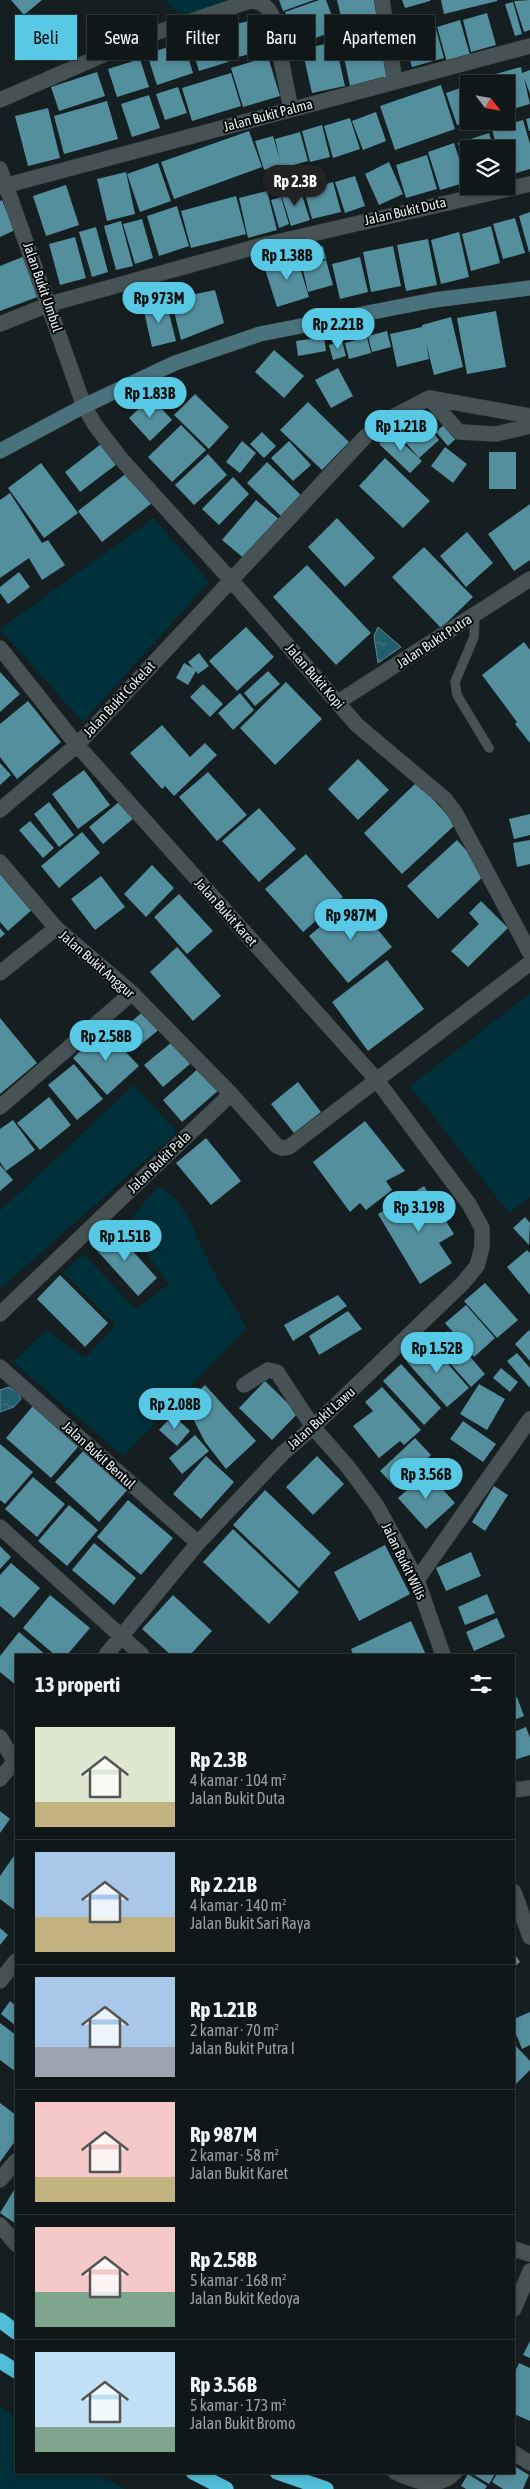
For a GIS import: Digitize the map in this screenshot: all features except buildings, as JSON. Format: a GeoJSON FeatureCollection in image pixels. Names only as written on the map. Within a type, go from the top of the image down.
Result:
{"type":"FeatureCollection","features":[{"type":"Feature","properties":{"kind":"highway"},"geometry":{"type":"LineString","coordinates":[[0,2320],[15,2331]]}},
{"type":"Feature","properties":{"kind":"highway"},"geometry":{"type":"LineString","coordinates":[[0,2361],[15,2370]]}},
{"type":"Feature","properties":{"kind":"highway"},"geometry":{"type":"LineString","coordinates":[[197,2474],[226,2489]]}},
{"type":"Feature","properties":{"kind":"highway"},"geometry":{"type":"LineString","coordinates":[[283,2474],[326,2489]]}},
{"type":"Feature","properties":{"kind":"street"},"geometry":{"type":"LineString","coordinates":[[382,0],[395,82]]}},
{"type":"Feature","properties":{"kind":"street"},"geometry":{"type":"LineString","coordinates":[[0,100],[149,35],[250,1],[260,2],[267,6],[272,15],[291,109]]}},
{"type":"Feature","properties":{"kind":"street","name":"Jalan Bukit Palma"},"geometry":{"type":"LineString","coordinates":[[4,186],[530,46]]}},
{"type":"Feature","properties":{"kind":"street","name":"Jalan Bukit Umbul"},"geometry":{"type":"LineString","coordinates":[[0,169],[4,186],[50,304],[84,406]]}},
{"type":"Feature","properties":{"kind":"street","name":"Jalan Bukit Duta"},"geometry":{"type":"LineString","coordinates":[[0,324],[50,304],[268,244],[530,184]]}},
{"type":"Feature","properties":{"kind":"street"},"geometry":{"type":"LineString","coordinates":[[0,451],[84,406],[175,364],[260,334],[434,300],[530,288]]}},
{"type":"Feature","properties":{"kind":"street"},"geometry":{"type":"LineString","coordinates":[[429,398],[530,416]]}},
{"type":"Feature","properties":{"kind":"street"},"geometry":{"type":"LineString","coordinates":[[429,398],[459,432],[496,434],[530,426]]}},
{"type":"Feature","properties":{"kind":"street","name":"Jalan Bukit Cokelat"},"geometry":{"type":"LineString","coordinates":[[0,810],[76,745],[371,430],[429,398]]}},
{"type":"Feature","properties":{"kind":"street","name":"Jalan Bukit Kopi"},"geometry":{"type":"LineString","coordinates":[[84,406],[95,425],[122,460],[338,702],[374,740],[445,799],[456,814],[530,952]]}},
{"type":"Feature","properties":{"kind":"street","name":"Jalan Bukit Putra"},"geometry":{"type":"LineString","coordinates":[[338,702],[530,579]]}},
{"type":"Feature","properties":{"kind":"street","name":"Jalan Bukit Karet"},"geometry":{"type":"LineString","coordinates":[[0,648],[76,745],[376,1079]]}},
{"type":"Feature","properties":{"kind":"street","name":"Jalan Bukit Anggur"},"geometry":{"type":"LineString","coordinates":[[0,862],[56,928],[132,993],[232,1094],[277,1146],[282,1148],[289,1147],[376,1079]]}},
{"type":"Feature","properties":{"kind":"street"},"geometry":{"type":"LineString","coordinates":[[0,973],[56,928]]}},
{"type":"Feature","properties":{"kind":"street"},"geometry":{"type":"LineString","coordinates":[[376,1079],[530,963]]}},
{"type":"Feature","properties":{"kind":"street"},"geometry":{"type":"LineString","coordinates":[[0,1107],[132,993]]}},
{"type":"Feature","properties":{"kind":"street","name":"Jalan Bukit Lawu"},"geometry":{"type":"LineString","coordinates":[[107,1654],[198,1543],[283,1453],[313,1427],[463,1283],[477,1266],[482,1247],[482,1228],[469,1204],[376,1079]]}},
{"type":"Feature","properties":{"kind":"street","name":"Jalan Bukit Pala"},"geometry":{"type":"LineString","coordinates":[[0,1314],[232,1094]]}},
{"type":"Feature","properties":{"kind":"street","name":"Jalan Bukit Bentul"},"geometry":{"type":"LineString","coordinates":[[0,1366],[198,1543]]}},
{"type":"Feature","properties":{"kind":"street","name":"Jalan Bukit Wilis"},"geometry":{"type":"LineString","coordinates":[[244,1385],[268,1370],[277,1372],[313,1427],[348,1467],[377,1506],[417,1580],[442,1654]]}},
{"type":"Feature","properties":{"kind":"street"},"geometry":{"type":"LineString","coordinates":[[417,1580],[530,1419]]}},
{"type":"Feature","properties":{"kind":"street"},"geometry":{"type":"LineString","coordinates":[[0,1527],[141,1654]]}},
{"type":"Feature","properties":{"kind":"street"},"geometry":{"type":"LineString","coordinates":[[0,1737],[15,1760]]}},
{"type":"Feature","properties":{"kind":"street"},"geometry":{"type":"LineString","coordinates":[[0,1779],[15,1763]]}},
{"type":"Feature","properties":{"kind":"street"},"geometry":{"type":"LineString","coordinates":[[515,1790],[530,1788]]}},
{"type":"Feature","properties":{"kind":"street"},"geometry":{"type":"LineString","coordinates":[[515,1895],[530,1937]]}},
{"type":"Feature","properties":{"kind":"street"},"geometry":{"type":"LineString","coordinates":[[0,1981],[15,1962]]}},
{"type":"Feature","properties":{"kind":"street"},"geometry":{"type":"LineString","coordinates":[[0,2180],[15,2162]]}},
{"type":"Feature","properties":{"kind":"street"},"geometry":{"type":"LineString","coordinates":[[0,2225],[15,2243]]}},
{"type":"Feature","properties":{"kind":"street"},"geometry":{"type":"LineString","coordinates":[[515,2249],[530,2254]]}},
{"type":"Feature","properties":{"kind":"street"},"geometry":{"type":"LineString","coordinates":[[515,2307],[530,2271]]}},
{"type":"Feature","properties":{"kind":"street"},"geometry":{"type":"LineString","coordinates":[[515,2454],[530,2463]]}},
{"type":"Feature","properties":{"kind":"street"},"geometry":{"type":"LineString","coordinates":[[400,2474],[434,2488],[442,2487],[450,2482],[454,2474]]}},
{"type":"Feature","properties":{"kind":"lane"},"geometry":{"type":"LineString","coordinates":[[475,614],[474,637],[456,682],[457,694],[489,748]]}},
{"type":"Feature","properties":{"kind":"shaded area"},"geometry":{"type":"Polygon","coordinates":[[[167,0],[241,0],[196,15],[186,15],[173,9],[167,0]]]}},
{"type":"Feature","properties":{"kind":"shaded area"},"geometry":{"type":"Polygon","coordinates":[[[154,518],[209,582],[83,722],[0,629],[154,518]]]}},
{"type":"Feature","properties":{"kind":"shaded area"},"geometry":{"type":"Polygon","coordinates":[[[530,994],[530,1197],[509,1213],[410,1086],[530,994]]]}},
{"type":"Feature","properties":{"kind":"shaded area"},"geometry":{"type":"Polygon","coordinates":[[[134,1085],[177,1132],[0,1289],[0,1211],[134,1085]]]}},
{"type":"Feature","properties":{"kind":"shaded area"},"geometry":{"type":"Polygon","coordinates":[[[157,1187],[175,1198],[182,1208],[208,1261],[247,1328],[123,1456],[13,1362],[47,1330],[85,1358],[116,1325],[63,1272],[83,1254],[136,1309],[169,1284],[126,1226],[157,1187]]]}},
{"type":"Feature","properties":{"kind":"shaded area"},"geometry":{"type":"Polygon","coordinates":[[[0,2406],[15,2417],[15,2474],[96,2474],[125,2489],[0,2489],[0,2406]]]}},
{"type":"Feature","properties":{"kind":"water"},"geometry":{"type":"Polygon","coordinates":[[[378,627],[401,647],[378,663],[374,636],[378,627]]]}},
{"type":"Feature","properties":{"kind":"water"},"geometry":{"type":"Polygon","coordinates":[[[9,1387],[19,1394],[21,1399],[14,1407],[0,1412],[0,1390],[9,1387]]]}}]}
